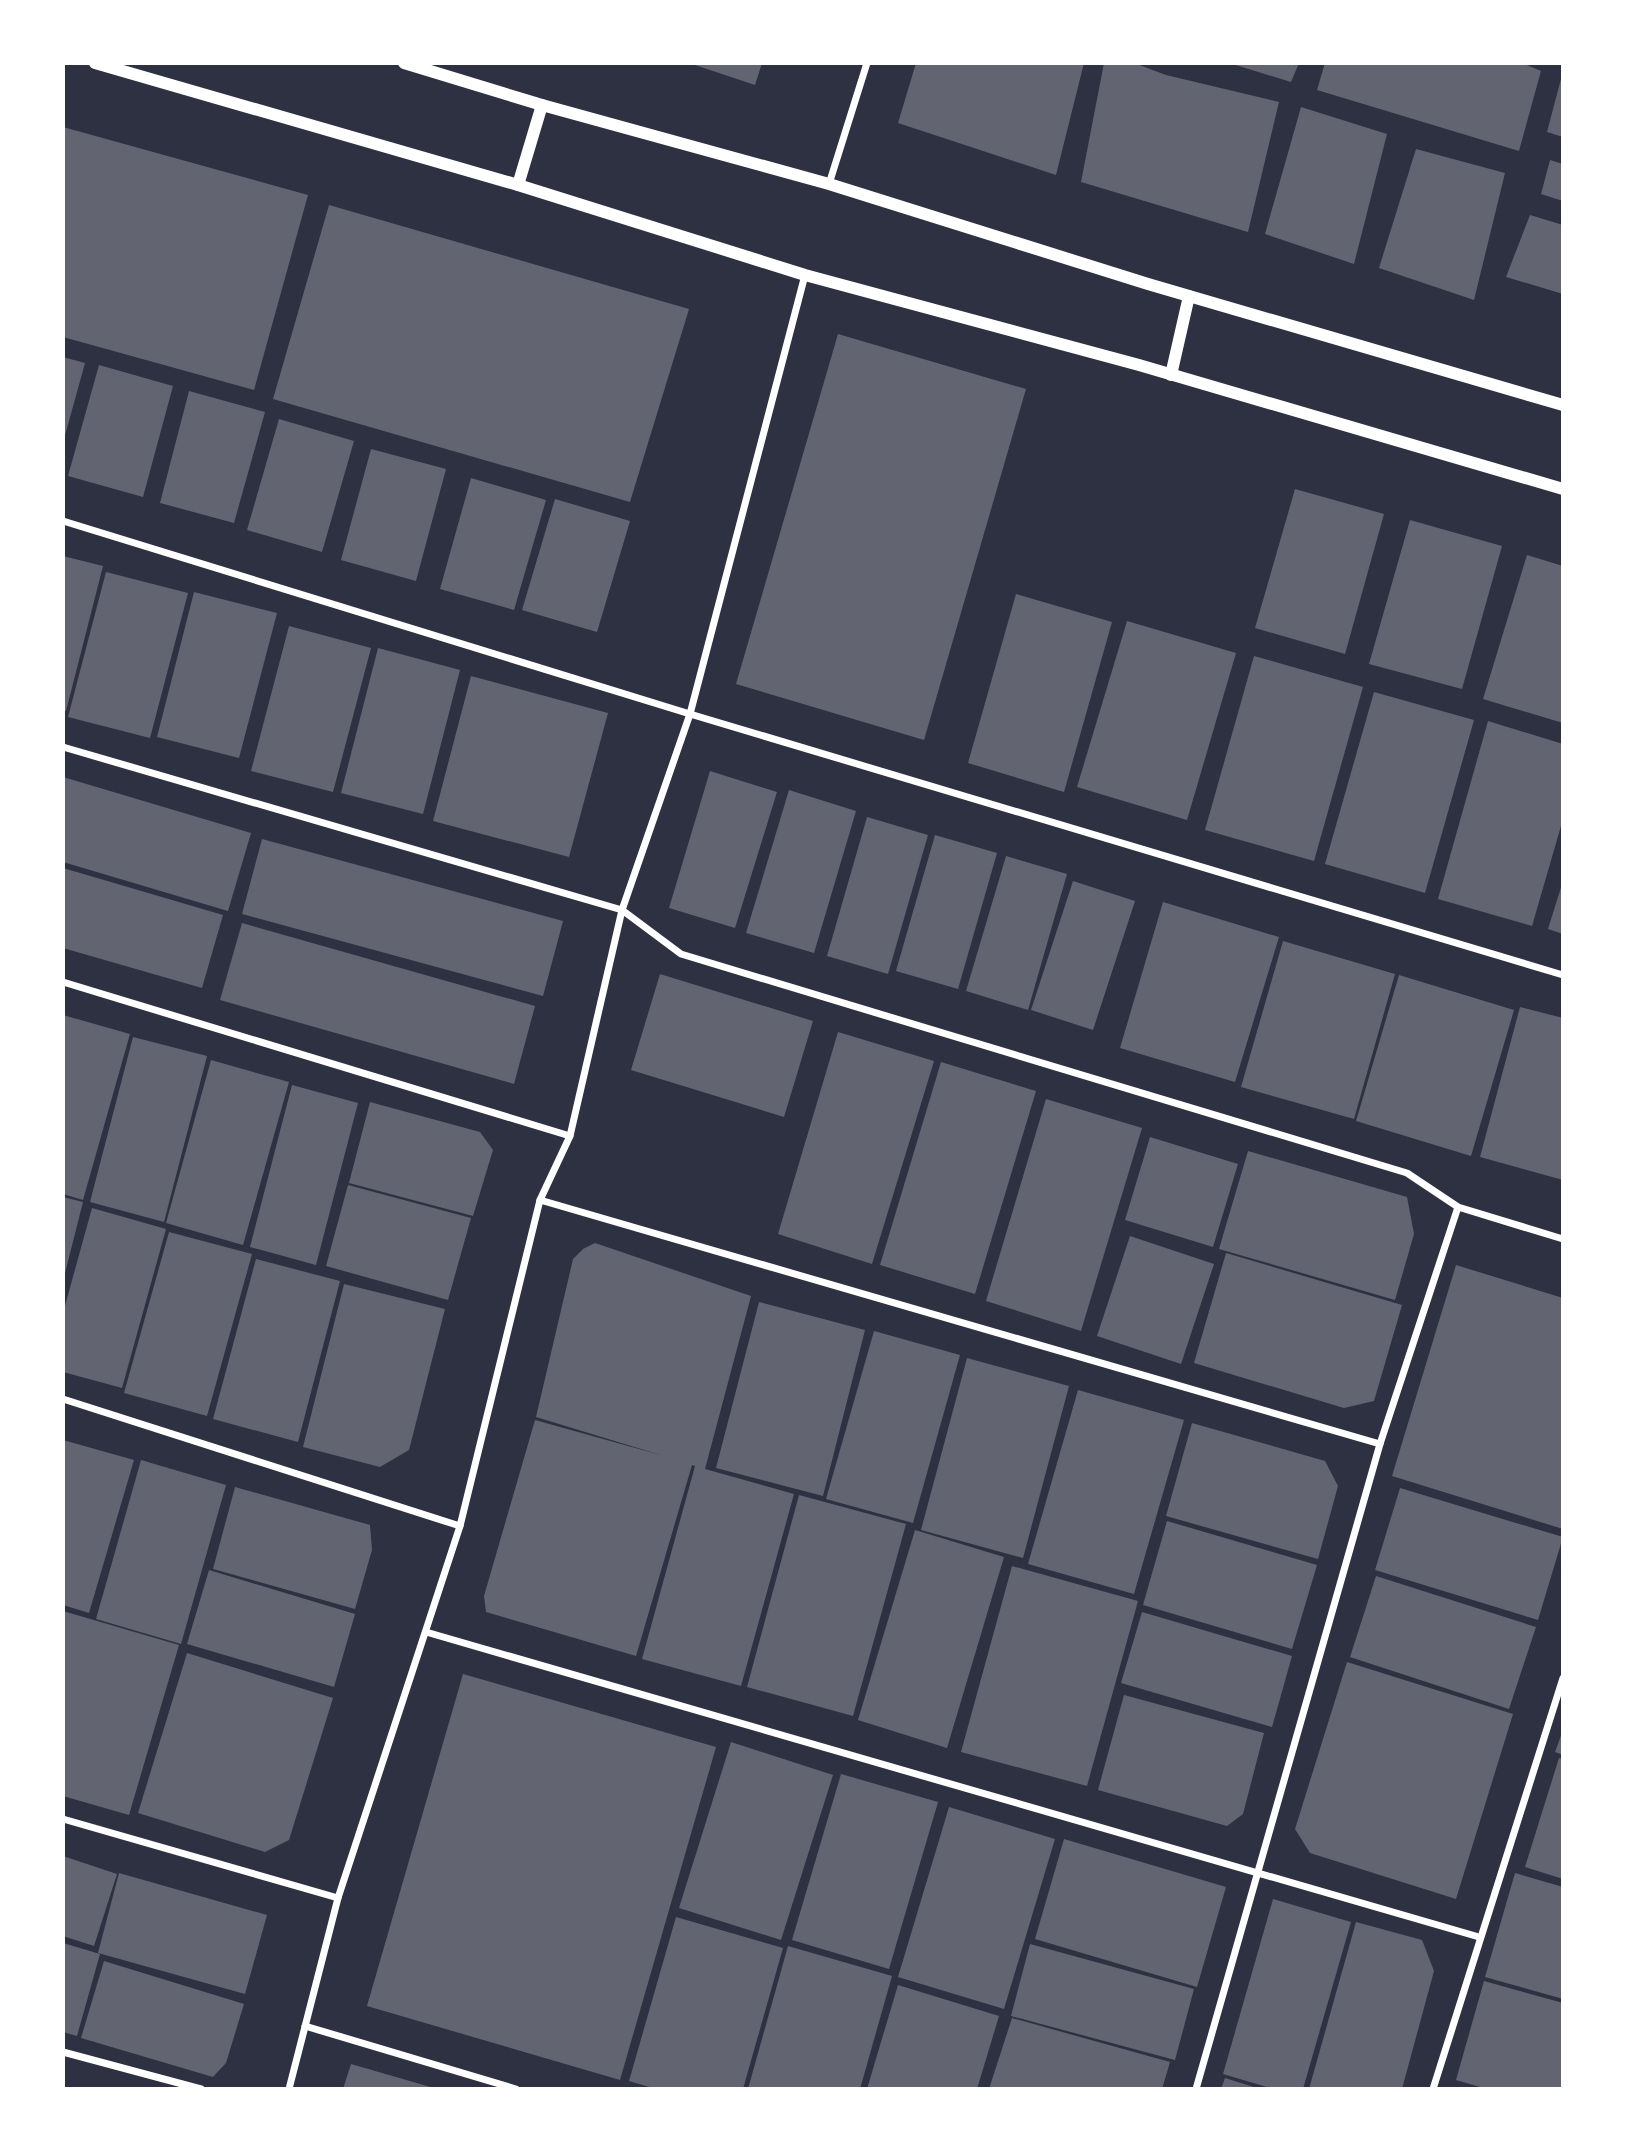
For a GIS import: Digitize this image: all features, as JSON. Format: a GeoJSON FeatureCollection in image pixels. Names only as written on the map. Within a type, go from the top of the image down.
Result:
{"type":"FeatureCollection","features":[{"type":"Feature","properties":{"kind":"street"},"geometry":{"type":"LineString","coordinates":[[95,63],[518,185],[806,275],[1171,375],[1563,489]]}},
{"type":"Feature","properties":{"kind":"street"},"geometry":{"type":"LineString","coordinates":[[404,63],[542,105],[830,184],[1189,296],[1563,405]]}},
{"type":"Feature","properties":{"kind":"street"},"geometry":{"type":"LineString","coordinates":[[830,184],[867,63]]}},
{"type":"Feature","properties":{"kind":"street"},"geometry":{"type":"LineString","coordinates":[[518,185],[542,105]]}},
{"type":"Feature","properties":{"kind":"street"},"geometry":{"type":"LineString","coordinates":[[289,2089],[338,1898],[460,1525],[540,1199],[569,1136],[622,910],[690,714],[806,275]]}},
{"type":"Feature","properties":{"kind":"street"},"geometry":{"type":"LineString","coordinates":[[1171,375],[1189,296]]}},
{"type":"Feature","properties":{"kind":"street"},"geometry":{"type":"LineString","coordinates":[[63,521],[690,714],[1563,975]]}},
{"type":"Feature","properties":{"kind":"street"},"geometry":{"type":"LineString","coordinates":[[63,747],[622,910],[681,954],[1407,1173],[1458,1207],[1563,1239]]}},
{"type":"Feature","properties":{"kind":"street"},"geometry":{"type":"LineString","coordinates":[[63,982],[569,1136]]}},
{"type":"Feature","properties":{"kind":"street"},"geometry":{"type":"LineString","coordinates":[[540,1199],[1380,1444]]}},
{"type":"Feature","properties":{"kind":"street"},"geometry":{"type":"LineString","coordinates":[[1196,2089],[1380,1444],[1458,1207]]}},
{"type":"Feature","properties":{"kind":"street"},"geometry":{"type":"LineString","coordinates":[[63,1399],[460,1525]]}},
{"type":"Feature","properties":{"kind":"street"},"geometry":{"type":"LineString","coordinates":[[426,1632],[1479,1937]]}},
{"type":"Feature","properties":{"kind":"street"},"geometry":{"type":"LineString","coordinates":[[1433,2089],[1563,1678]]}},
{"type":"Feature","properties":{"kind":"street"},"geometry":{"type":"LineString","coordinates":[[63,1819],[338,1898]]}},
{"type":"Feature","properties":{"kind":"street"},"geometry":{"type":"LineString","coordinates":[[305,2026],[516,2089]]}},
{"type":"Feature","properties":{"kind":"street"},"geometry":{"type":"LineString","coordinates":[[63,2052],[201,2089]]}},
{"type":"Feature","properties":{"kind":"building"},"geometry":{"type":"Polygon","coordinates":[[[689,63],[762,63],[755,85],[689,63]]]}},
{"type":"Feature","properties":{"kind":"building"},"geometry":{"type":"Polygon","coordinates":[[[916,63],[1084,63],[1056,175],[898,123],[916,63]]]}},
{"type":"Feature","properties":{"kind":"building"},"geometry":{"type":"Polygon","coordinates":[[[1104,63],[1134,63],[1166,75],[1279,102],[1248,232],[1081,182],[1104,63]]]}},
{"type":"Feature","properties":{"kind":"building"},"geometry":{"type":"Polygon","coordinates":[[[1229,63],[1299,63],[1291,82],[1229,63]]]}},
{"type":"Feature","properties":{"kind":"building"},"geometry":{"type":"Polygon","coordinates":[[[1325,63],[1522,63],[1541,71],[1519,151],[1317,90],[1325,63]]]}},
{"type":"Feature","properties":{"kind":"building"},"geometry":{"type":"Polygon","coordinates":[[[1563,75],[1563,137],[1547,132],[1563,75]]]}},
{"type":"Feature","properties":{"kind":"building"},"geometry":{"type":"Polygon","coordinates":[[[1301,107],[1387,134],[1354,264],[1265,234],[1301,107]]]}},
{"type":"Feature","properties":{"kind":"building"},"geometry":{"type":"Polygon","coordinates":[[[63,127],[308,195],[254,390],[63,337],[63,127]]]}},
{"type":"Feature","properties":{"kind":"building"},"geometry":{"type":"Polygon","coordinates":[[[1416,149],[1505,173],[1474,300],[1379,268],[1416,149]]]}},
{"type":"Feature","properties":{"kind":"building"},"geometry":{"type":"Polygon","coordinates":[[[1550,160],[1563,164],[1563,201],[1541,194],[1550,160]]]}},
{"type":"Feature","properties":{"kind":"building"},"geometry":{"type":"Polygon","coordinates":[[[329,205],[689,309],[630,502],[273,399],[329,205]]]}},
{"type":"Feature","properties":{"kind":"building"},"geometry":{"type":"Polygon","coordinates":[[[1530,215],[1563,225],[1563,294],[1506,277],[1530,215]]]}},
{"type":"Feature","properties":{"kind":"building"},"geometry":{"type":"Polygon","coordinates":[[[838,334],[1026,389],[924,740],[736,684],[838,334]]]}},
{"type":"Feature","properties":{"kind":"building"},"geometry":{"type":"Polygon","coordinates":[[[63,357],[85,363],[64,439],[63,439],[63,357]]]}},
{"type":"Feature","properties":{"kind":"building"},"geometry":{"type":"Polygon","coordinates":[[[99,365],[173,386],[143,497],[68,476],[99,365]]]}},
{"type":"Feature","properties":{"kind":"building"},"geometry":{"type":"Polygon","coordinates":[[[189,391],[265,412],[234,523],[160,503],[189,391]]]}},
{"type":"Feature","properties":{"kind":"building"},"geometry":{"type":"Polygon","coordinates":[[[279,419],[354,441],[322,552],[247,530],[279,419]]]}},
{"type":"Feature","properties":{"kind":"building"},"geometry":{"type":"Polygon","coordinates":[[[371,449],[446,469],[416,581],[341,560],[371,449]]]}},
{"type":"Feature","properties":{"kind":"building"},"geometry":{"type":"Polygon","coordinates":[[[471,478],[546,500],[514,610],[440,589],[471,478]]]}},
{"type":"Feature","properties":{"kind":"building"},"geometry":{"type":"Polygon","coordinates":[[[1295,489],[1384,514],[1345,654],[1255,628],[1295,489]]]}},
{"type":"Feature","properties":{"kind":"building"},"geometry":{"type":"Polygon","coordinates":[[[555,499],[630,521],[597,632],[522,610],[555,499]]]}},
{"type":"Feature","properties":{"kind":"building"},"geometry":{"type":"Polygon","coordinates":[[[1410,520],[1502,546],[1462,689],[1369,664],[1410,520]]]}},
{"type":"Feature","properties":{"kind":"building"},"geometry":{"type":"Polygon","coordinates":[[[1527,555],[1563,566],[1563,723],[1483,699],[1527,555]]]}},
{"type":"Feature","properties":{"kind":"building"},"geometry":{"type":"Polygon","coordinates":[[[63,556],[103,566],[66,711],[63,710],[63,556]]]}},
{"type":"Feature","properties":{"kind":"building"},"geometry":{"type":"Polygon","coordinates":[[[106,572],[188,593],[150,738],[68,717],[106,572]]]}},
{"type":"Feature","properties":{"kind":"building"},"geometry":{"type":"Polygon","coordinates":[[[194,592],[277,613],[239,758],[157,737],[194,592]]]}},
{"type":"Feature","properties":{"kind":"building"},"geometry":{"type":"Polygon","coordinates":[[[1016,594],[1112,622],[1064,792],[968,763],[1016,594]]]}},
{"type":"Feature","properties":{"kind":"building"},"geometry":{"type":"Polygon","coordinates":[[[1127,621],[1236,653],[1187,820],[1077,787],[1127,621]]]}},
{"type":"Feature","properties":{"kind":"building"},"geometry":{"type":"Polygon","coordinates":[[[289,626],[371,648],[333,792],[251,771],[289,626]]]}},
{"type":"Feature","properties":{"kind":"building"},"geometry":{"type":"Polygon","coordinates":[[[378,648],[460,670],[423,814],[341,793],[378,648]]]}},
{"type":"Feature","properties":{"kind":"building"},"geometry":{"type":"Polygon","coordinates":[[[1254,656],[1363,687],[1314,861],[1205,830],[1254,656]]]}},
{"type":"Feature","properties":{"kind":"building"},"geometry":{"type":"Polygon","coordinates":[[[471,676],[608,713],[569,857],[433,821],[471,676]]]}},
{"type":"Feature","properties":{"kind":"building"},"geometry":{"type":"Polygon","coordinates":[[[1374,692],[1474,720],[1425,893],[1325,864],[1374,692]]]}},
{"type":"Feature","properties":{"kind":"building"},"geometry":{"type":"Polygon","coordinates":[[[1488,721],[1563,744],[1563,819],[1532,926],[1438,899],[1488,721]]]}},
{"type":"Feature","properties":{"kind":"building"},"geometry":{"type":"Polygon","coordinates":[[[710,771],[777,792],[735,928],[669,908],[710,771]]]}},
{"type":"Feature","properties":{"kind":"building"},"geometry":{"type":"Polygon","coordinates":[[[63,777],[251,833],[228,911],[63,862],[63,777]]]}},
{"type":"Feature","properties":{"kind":"building"},"geometry":{"type":"Polygon","coordinates":[[[789,790],[856,811],[814,953],[746,933],[789,790]]]}},
{"type":"Feature","properties":{"kind":"building"},"geometry":{"type":"Polygon","coordinates":[[[867,817],[928,835],[888,974],[827,956],[867,817]]]}},
{"type":"Feature","properties":{"kind":"building"},"geometry":{"type":"Polygon","coordinates":[[[935,835],[997,853],[958,989],[896,971],[935,835]]]}},
{"type":"Feature","properties":{"kind":"building"},"geometry":{"type":"Polygon","coordinates":[[[262,839],[563,921],[543,996],[242,914],[262,839]]]}},
{"type":"Feature","properties":{"kind":"building"},"geometry":{"type":"Polygon","coordinates":[[[1006,856],[1067,874],[1028,1010],[966,991],[1006,856]]]}},
{"type":"Feature","properties":{"kind":"building"},"geometry":{"type":"Polygon","coordinates":[[[63,868],[223,915],[202,988],[63,948],[63,868]]]}},
{"type":"Feature","properties":{"kind":"building"},"geometry":{"type":"Polygon","coordinates":[[[1073,881],[1135,901],[1093,1030],[1031,1010],[1073,881]]]}},
{"type":"Feature","properties":{"kind":"building"},"geometry":{"type":"Polygon","coordinates":[[[1563,881],[1563,934],[1548,929],[1563,881]]]}},
{"type":"Feature","properties":{"kind":"building"},"geometry":{"type":"Polygon","coordinates":[[[1163,902],[1279,937],[1235,1082],[1120,1048],[1163,902]]]}},
{"type":"Feature","properties":{"kind":"building"},"geometry":{"type":"Polygon","coordinates":[[[242,923],[535,1006],[514,1084],[220,1000],[242,923]]]}},
{"type":"Feature","properties":{"kind":"building"},"geometry":{"type":"Polygon","coordinates":[[[1283,941],[1395,974],[1354,1119],[1241,1087],[1283,941]]]}},
{"type":"Feature","properties":{"kind":"building"},"geometry":{"type":"Polygon","coordinates":[[[660,974],[813,1021],[784,1117],[631,1070],[660,974]]]}},
{"type":"Feature","properties":{"kind":"building"},"geometry":{"type":"Polygon","coordinates":[[[1399,975],[1514,1010],[1471,1156],[1356,1121],[1399,975]]]}},
{"type":"Feature","properties":{"kind":"building"},"geometry":{"type":"Polygon","coordinates":[[[1520,1007],[1563,1018],[1563,1180],[1480,1157],[1520,1007]]]}},
{"type":"Feature","properties":{"kind":"building"},"geometry":{"type":"Polygon","coordinates":[[[63,1015],[130,1034],[83,1200],[63,1194],[63,1015]]]}},
{"type":"Feature","properties":{"kind":"building"},"geometry":{"type":"Polygon","coordinates":[[[838,1032],[934,1061],[872,1264],[778,1234],[838,1032]]]}},
{"type":"Feature","properties":{"kind":"building"},"geometry":{"type":"Polygon","coordinates":[[[133,1037],[207,1056],[164,1222],[90,1202],[133,1037]]]}},
{"type":"Feature","properties":{"kind":"building"},"geometry":{"type":"Polygon","coordinates":[[[211,1060],[289,1082],[243,1245],[166,1223],[211,1060]]]}},
{"type":"Feature","properties":{"kind":"building"},"geometry":{"type":"Polygon","coordinates":[[[941,1062],[1036,1091],[975,1294],[880,1265],[941,1062]]]}},
{"type":"Feature","properties":{"kind":"building"},"geometry":{"type":"Polygon","coordinates":[[[292,1085],[358,1103],[316,1265],[250,1247],[292,1085]]]}},
{"type":"Feature","properties":{"kind":"building"},"geometry":{"type":"Polygon","coordinates":[[[1046,1099],[1142,1128],[1081,1331],[986,1301],[1046,1099]]]}},
{"type":"Feature","properties":{"kind":"building"},"geometry":{"type":"Polygon","coordinates":[[[370,1102],[480,1132],[493,1150],[473,1216],[349,1183],[370,1102]]]}},
{"type":"Feature","properties":{"kind":"building"},"geometry":{"type":"Polygon","coordinates":[[[1150,1137],[1238,1164],[1213,1247],[1125,1220],[1150,1137]]]}},
{"type":"Feature","properties":{"kind":"building"},"geometry":{"type":"Polygon","coordinates":[[[1248,1151],[1407,1197],[1414,1234],[1395,1300],[1219,1249],[1248,1151]]]}},
{"type":"Feature","properties":{"kind":"building"},"geometry":{"type":"Polygon","coordinates":[[[348,1185],[471,1218],[448,1300],[326,1266],[348,1185]]]}},
{"type":"Feature","properties":{"kind":"building"},"geometry":{"type":"Polygon","coordinates":[[[63,1197],[83,1202],[64,1277],[63,1277],[63,1197]]]}},
{"type":"Feature","properties":{"kind":"building"},"geometry":{"type":"Polygon","coordinates":[[[92,1208],[166,1229],[122,1388],[63,1372],[63,1313],[92,1208]]]}},
{"type":"Feature","properties":{"kind":"building"},"geometry":{"type":"Polygon","coordinates":[[[169,1232],[252,1254],[207,1416],[124,1393],[169,1232]]]}},
{"type":"Feature","properties":{"kind":"building"},"geometry":{"type":"Polygon","coordinates":[[[1130,1236],[1214,1264],[1181,1364],[1097,1336],[1130,1236]]]}},
{"type":"Feature","properties":{"kind":"building"},"geometry":{"type":"Polygon","coordinates":[[[595,1243],[751,1296],[705,1469],[794,1494],[741,1686],[642,1659],[695,1466],[692,1465],[636,1656],[486,1612],[484,1596],[535,1420],[664,1456],[536,1417],[573,1259],[583,1249],[595,1243]]]}},
{"type":"Feature","properties":{"kind":"building"},"geometry":{"type":"Polygon","coordinates":[[[1226,1253],[1402,1305],[1374,1401],[1344,1408],[1194,1363],[1226,1253]]]}},
{"type":"Feature","properties":{"kind":"building"},"geometry":{"type":"Polygon","coordinates":[[[256,1259],[340,1281],[298,1442],[213,1419],[256,1259]]]}},
{"type":"Feature","properties":{"kind":"building"},"geometry":{"type":"Polygon","coordinates":[[[1456,1265],[1563,1298],[1563,1529],[1392,1476],[1456,1265]]]}},
{"type":"Feature","properties":{"kind":"building"},"geometry":{"type":"Polygon","coordinates":[[[344,1284],[445,1309],[409,1450],[380,1467],[303,1447],[344,1284]]]}},
{"type":"Feature","properties":{"kind":"building"},"geometry":{"type":"Polygon","coordinates":[[[759,1302],[865,1330],[823,1496],[716,1468],[759,1302]]]}},
{"type":"Feature","properties":{"kind":"building"},"geometry":{"type":"Polygon","coordinates":[[[874,1331],[960,1355],[913,1523],[826,1499],[874,1331]]]}},
{"type":"Feature","properties":{"kind":"building"},"geometry":{"type":"Polygon","coordinates":[[[967,1358],[1069,1386],[1023,1558],[921,1530],[967,1358]]]}},
{"type":"Feature","properties":{"kind":"building"},"geometry":{"type":"Polygon","coordinates":[[[1078,1390],[1184,1420],[1134,1594],[1028,1564],[1078,1390]]]}},
{"type":"Feature","properties":{"kind":"building"},"geometry":{"type":"Polygon","coordinates":[[[1192,1423],[1325,1461],[1338,1486],[1318,1559],[1166,1516],[1192,1423]]]}},
{"type":"Feature","properties":{"kind":"building"},"geometry":{"type":"Polygon","coordinates":[[[63,1440],[134,1460],[89,1613],[63,1605],[63,1440]]]}},
{"type":"Feature","properties":{"kind":"building"},"geometry":{"type":"Polygon","coordinates":[[[141,1460],[226,1485],[181,1644],[96,1619],[141,1460]]]}},
{"type":"Feature","properties":{"kind":"building"},"geometry":{"type":"Polygon","coordinates":[[[235,1487],[370,1525],[372,1550],[355,1609],[213,1569],[235,1487]]]}},
{"type":"Feature","properties":{"kind":"building"},"geometry":{"type":"Polygon","coordinates":[[[1400,1488],[1563,1537],[1538,1620],[1375,1570],[1400,1488]]]}},
{"type":"Feature","properties":{"kind":"building"},"geometry":{"type":"Polygon","coordinates":[[[799,1495],[906,1524],[853,1716],[747,1687],[799,1495]]]}},
{"type":"Feature","properties":{"kind":"building"},"geometry":{"type":"Polygon","coordinates":[[[1167,1521],[1317,1565],[1292,1649],[1143,1605],[1167,1521]]]}},
{"type":"Feature","properties":{"kind":"building"},"geometry":{"type":"Polygon","coordinates":[[[915,1530],[1004,1557],[947,1748],[858,1720],[915,1530]]]}},
{"type":"Feature","properties":{"kind":"building"},"geometry":{"type":"Polygon","coordinates":[[[1012,1566],[1138,1601],[1087,1786],[961,1752],[1012,1566]]]}},
{"type":"Feature","properties":{"kind":"building"},"geometry":{"type":"Polygon","coordinates":[[[209,1570],[355,1614],[334,1687],[187,1644],[209,1570]]]}},
{"type":"Feature","properties":{"kind":"building"},"geometry":{"type":"Polygon","coordinates":[[[1376,1576],[1536,1627],[1509,1709],[1350,1657],[1376,1576]]]}},
{"type":"Feature","properties":{"kind":"building"},"geometry":{"type":"Polygon","coordinates":[[[63,1611],[179,1645],[129,1815],[63,1796],[63,1611]]]}},
{"type":"Feature","properties":{"kind":"building"},"geometry":{"type":"Polygon","coordinates":[[[1142,1612],[1292,1656],[1272,1727],[1121,1683],[1142,1612]]]}},
{"type":"Feature","properties":{"kind":"building"},"geometry":{"type":"Polygon","coordinates":[[[187,1653],[333,1698],[289,1840],[265,1852],[138,1813],[187,1653]]]}},
{"type":"Feature","properties":{"kind":"building"},"geometry":{"type":"Polygon","coordinates":[[[1347,1662],[1513,1714],[1456,1899],[1310,1853],[1295,1829],[1347,1662]]]}},
{"type":"Feature","properties":{"kind":"building"},"geometry":{"type":"Polygon","coordinates":[[[463,1674],[716,1747],[620,2080],[367,2006],[463,1674]]]}},
{"type":"Feature","properties":{"kind":"building"},"geometry":{"type":"Polygon","coordinates":[[[1124,1695],[1264,1733],[1243,1814],[1227,1826],[1098,1790],[1124,1695]]]}},
{"type":"Feature","properties":{"kind":"building"},"geometry":{"type":"Polygon","coordinates":[[[1563,1730],[1563,1755],[1555,1752],[1563,1730]]]}},
{"type":"Feature","properties":{"kind":"building"},"geometry":{"type":"Polygon","coordinates":[[[731,1742],[833,1775],[781,1940],[679,1908],[731,1742]]]}},
{"type":"Feature","properties":{"kind":"building"},"geometry":{"type":"Polygon","coordinates":[[[1559,1758],[1563,1759],[1563,1879],[1525,1867],[1559,1758]]]}},
{"type":"Feature","properties":{"kind":"building"},"geometry":{"type":"Polygon","coordinates":[[[841,1774],[938,1802],[889,1969],[792,1940],[841,1774]]]}},
{"type":"Feature","properties":{"kind":"building"},"geometry":{"type":"Polygon","coordinates":[[[949,1807],[1055,1839],[1004,2009],[898,1977],[949,1807]]]}},
{"type":"Feature","properties":{"kind":"building"},"geometry":{"type":"Polygon","coordinates":[[[1064,1839],[1226,1887],[1197,1987],[1035,1939],[1064,1839]]]}},
{"type":"Feature","properties":{"kind":"building"},"geometry":{"type":"Polygon","coordinates":[[[63,1856],[117,1874],[94,1946],[63,1936],[63,1856]]]}},
{"type":"Feature","properties":{"kind":"building"},"geometry":{"type":"Polygon","coordinates":[[[119,1873],[267,1915],[245,1994],[98,1953],[119,1873]]]}},
{"type":"Feature","properties":{"kind":"building"},"geometry":{"type":"Polygon","coordinates":[[[1515,1873],[1563,1887],[1563,1999],[1485,1977],[1515,1873]]]}},
{"type":"Feature","properties":{"kind":"building"},"geometry":{"type":"Polygon","coordinates":[[[1273,1899],[1351,1922],[1303,2089],[1274,2089],[1223,2074],[1273,1899]]]}},
{"type":"Feature","properties":{"kind":"building"},"geometry":{"type":"Polygon","coordinates":[[[676,1917],[783,1948],[743,2089],[656,2089],[629,2081],[676,1917]]]}},
{"type":"Feature","properties":{"kind":"building"},"geometry":{"type":"Polygon","coordinates":[[[1356,1922],[1422,1940],[1434,1971],[1402,2089],[1309,2089],[1356,1922]]]}},
{"type":"Feature","properties":{"kind":"building"},"geometry":{"type":"Polygon","coordinates":[[[63,1943],[100,1954],[77,2036],[63,2032],[63,1943]]]}},
{"type":"Feature","properties":{"kind":"building"},"geometry":{"type":"Polygon","coordinates":[[[1030,1944],[1194,1989],[1175,2060],[1011,2016],[1030,1944]]]}},
{"type":"Feature","properties":{"kind":"building"},"geometry":{"type":"Polygon","coordinates":[[[788,1946],[892,1976],[860,2089],[748,2089],[788,1946]]]}},
{"type":"Feature","properties":{"kind":"building"},"geometry":{"type":"Polygon","coordinates":[[[104,1961],[244,2004],[226,2063],[213,2077],[81,2038],[104,1961]]]}},
{"type":"Feature","properties":{"kind":"building"},"geometry":{"type":"Polygon","coordinates":[[[1484,1981],[1563,2003],[1563,2089],[1487,2089],[1456,2080],[1484,1981]]]}},
{"type":"Feature","properties":{"kind":"building"},"geometry":{"type":"Polygon","coordinates":[[[898,1985],[999,2016],[977,2089],[867,2089],[898,1985]]]}},
{"type":"Feature","properties":{"kind":"building"},"geometry":{"type":"Polygon","coordinates":[[[1012,2018],[1170,2062],[1162,2089],[989,2089],[1012,2018]]]}},
{"type":"Feature","properties":{"kind":"building"},"geometry":{"type":"Polygon","coordinates":[[[351,2064],[434,2088],[434,2089],[343,2089],[351,2064]]]}},
{"type":"Feature","properties":{"kind":"building"},"geometry":{"type":"Polygon","coordinates":[[[1225,2078],[1257,2088],[1257,2089],[1221,2089],[1225,2078]]]}}]}
